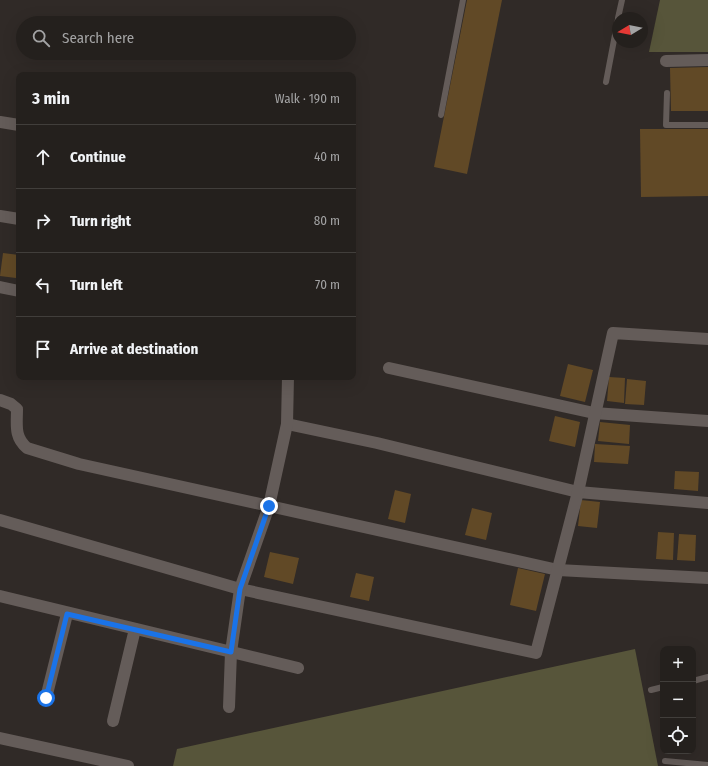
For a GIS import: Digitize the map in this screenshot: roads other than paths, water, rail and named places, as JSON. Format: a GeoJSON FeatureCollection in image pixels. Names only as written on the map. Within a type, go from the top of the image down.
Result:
{"type":"FeatureCollection","features":[{"type":"Feature","properties":{"kind":"street"},"geometry":{"type":"LineString","coordinates":[[666,61],[708,60]]}},
{"type":"Feature","properties":{"kind":"street"},"geometry":{"type":"LineString","coordinates":[[0,122],[16,125]]}},
{"type":"Feature","properties":{"kind":"street"},"geometry":{"type":"LineString","coordinates":[[0,216],[16,219]]}},
{"type":"Feature","properties":{"kind":"street"},"geometry":{"type":"LineString","coordinates":[[0,287],[16,290]]}},
{"type":"Feature","properties":{"kind":"street"},"geometry":{"type":"LineString","coordinates":[[0,520],[240,589],[536,653],[578,492],[594,413],[613,334],[708,339]]}},
{"type":"Feature","properties":{"kind":"street"},"geometry":{"type":"LineString","coordinates":[[389,368],[594,413],[708,421]]}},
{"type":"Feature","properties":{"kind":"street"},"geometry":{"type":"LineString","coordinates":[[229,707],[231,652],[240,589],[269,506],[287,424],[288,380]]}},
{"type":"Feature","properties":{"kind":"street"},"geometry":{"type":"LineString","coordinates":[[0,400],[11,404],[16,409],[17,432],[20,442],[27,448],[79,464],[558,570],[708,578]]}},
{"type":"Feature","properties":{"kind":"street"},"geometry":{"type":"LineString","coordinates":[[287,424],[377,443],[578,492],[708,503]]}},
{"type":"Feature","properties":{"kind":"street"},"geometry":{"type":"LineString","coordinates":[[0,596],[67,614],[298,668]]}},
{"type":"Feature","properties":{"kind":"street"},"geometry":{"type":"LineString","coordinates":[[46,698],[67,614]]}},
{"type":"Feature","properties":{"kind":"street"},"geometry":{"type":"LineString","coordinates":[[113,721],[135,629]]}},
{"type":"Feature","properties":{"kind":"street"},"geometry":{"type":"LineString","coordinates":[[0,738],[128,766]]}},
{"type":"Feature","properties":{"kind":"lane"},"geometry":{"type":"LineString","coordinates":[[441,115],[463,0]]}},
{"type":"Feature","properties":{"kind":"lane"},"geometry":{"type":"LineString","coordinates":[[619,12],[622,0]]}},
{"type":"Feature","properties":{"kind":"lane"},"geometry":{"type":"LineString","coordinates":[[606,82],[612,48]]}},
{"type":"Feature","properties":{"kind":"lane"},"geometry":{"type":"LineString","coordinates":[[667,93],[666,125],[708,125]]}},
{"type":"Feature","properties":{"kind":"lane"},"geometry":{"type":"LineString","coordinates":[[696,680],[708,678]]}},
{"type":"Feature","properties":{"kind":"lane"},"geometry":{"type":"LineString","coordinates":[[651,690],[660,688]]}},
{"type":"Feature","properties":{"kind":"lane"},"geometry":{"type":"LineString","coordinates":[[665,761],[708,765]]}}]}
